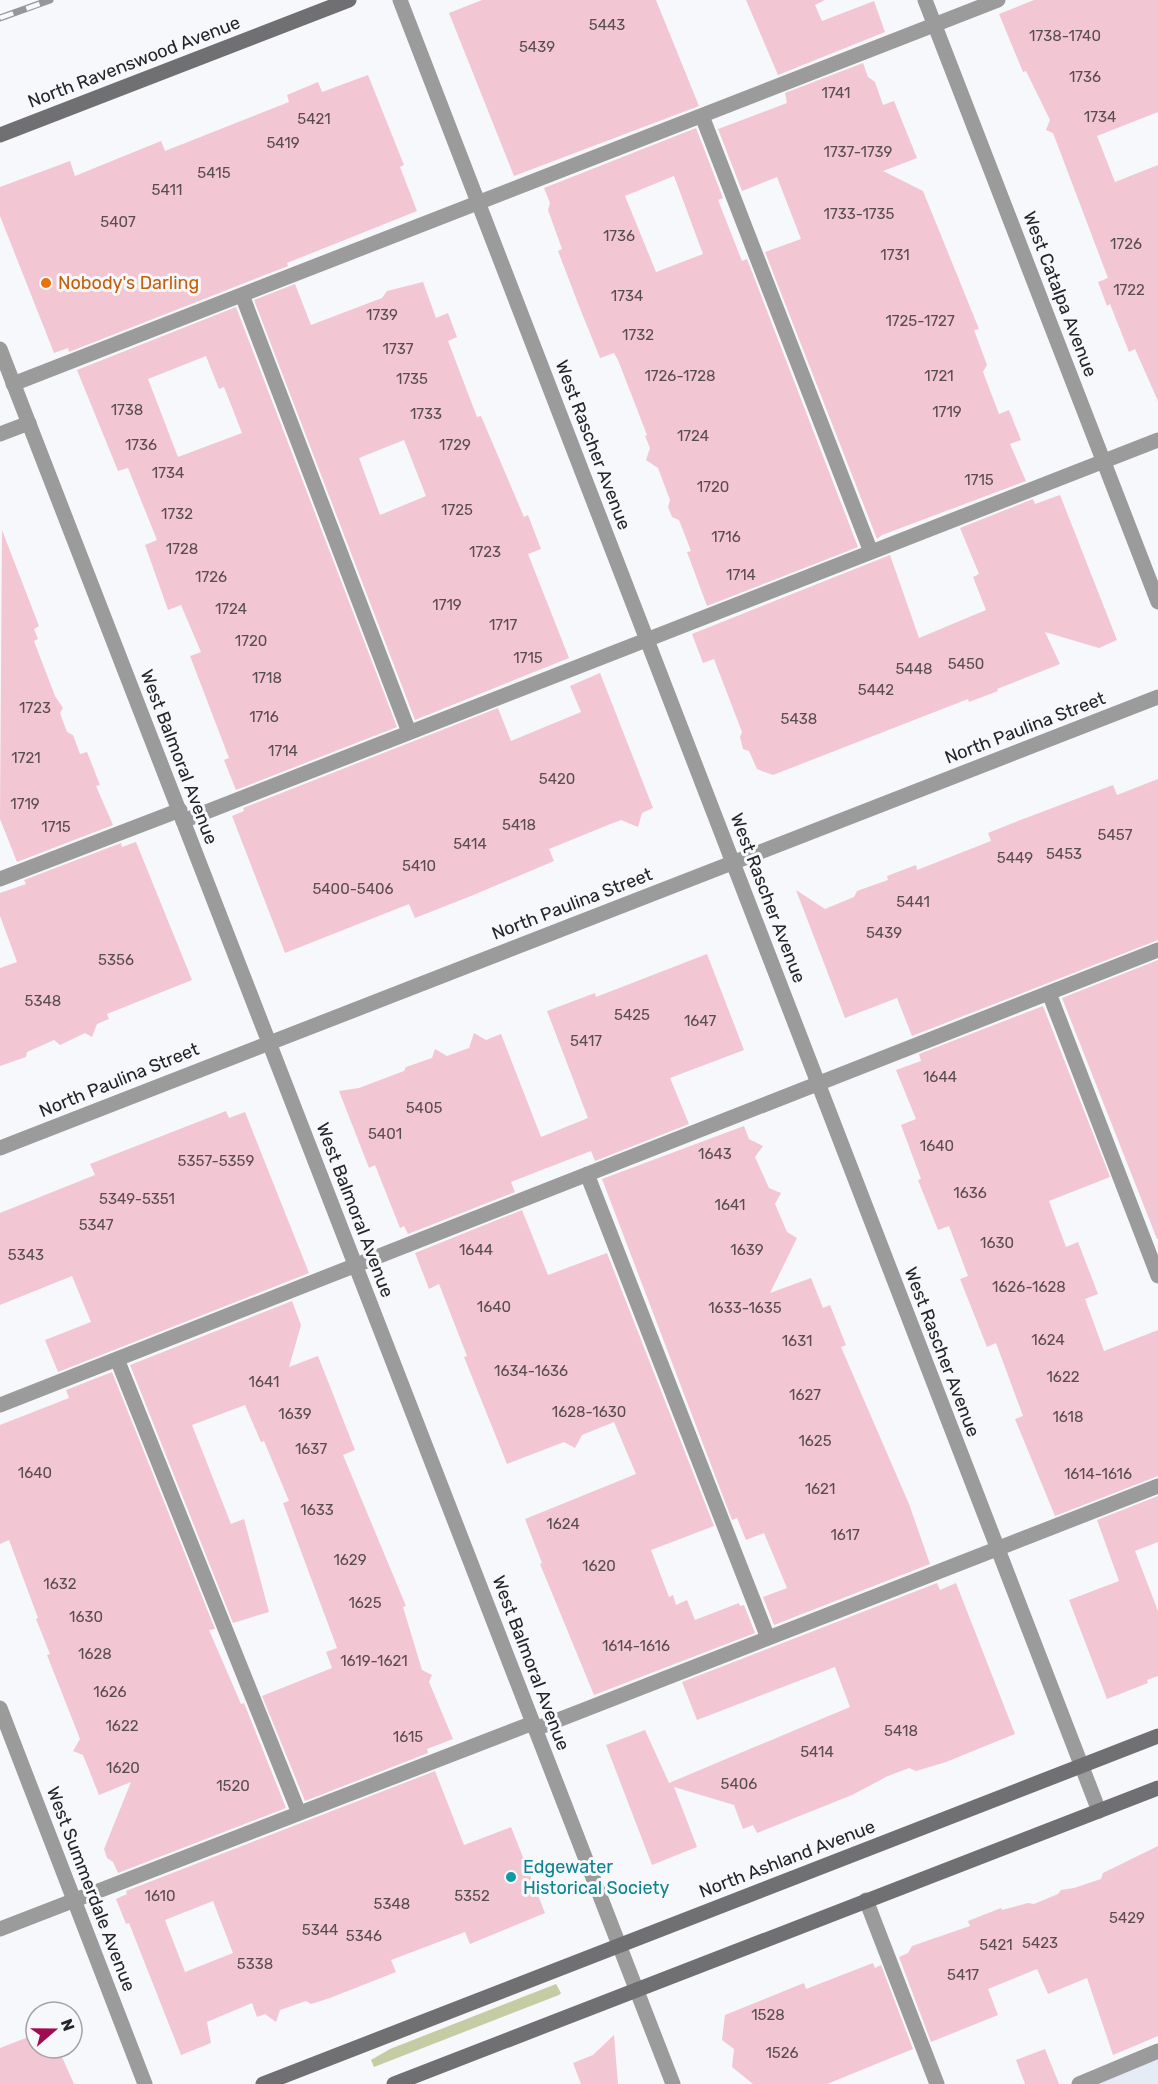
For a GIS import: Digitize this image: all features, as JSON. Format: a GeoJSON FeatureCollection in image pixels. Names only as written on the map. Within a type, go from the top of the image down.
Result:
{"type":"FeatureCollection","features":[{"type":"Feature","properties":{"kind":"main road","name":"North Ravenswood Avenue"},"geometry":{"type":"LineString","coordinates":[[0,135],[349,0]]}},
{"type":"Feature","properties":{"kind":"main road","name":"North Ashland Avenue"},"geometry":{"type":"LineString","coordinates":[[263,2084],[1158,1736]]}},
{"type":"Feature","properties":{"kind":"main road"},"geometry":{"type":"LineString","coordinates":[[394,2084],[1158,1788]]}},
{"type":"Feature","properties":{"kind":"street","name":"West Rascher Avenue"},"geometry":{"type":"LineString","coordinates":[[400,0],[1099,1811]]}},
{"type":"Feature","properties":{"kind":"street","name":"West Catalpa Avenue"},"geometry":{"type":"LineString","coordinates":[[925,0],[1158,602]]}},
{"type":"Feature","properties":{"kind":"street"},"geometry":{"type":"LineString","coordinates":[[13,384],[998,0]]}},
{"type":"Feature","properties":{"kind":"street"},"geometry":{"type":"LineString","coordinates":[[702,116],[871,552]]}},
{"type":"Feature","properties":{"kind":"street"},"geometry":{"type":"LineString","coordinates":[[242,295],[409,732]]}},
{"type":"Feature","properties":{"kind":"street","name":"West Balmoral Avenue"},"geometry":{"type":"LineString","coordinates":[[0,350],[673,2084]]}},
{"type":"Feature","properties":{"kind":"street"},"geometry":{"type":"LineString","coordinates":[[0,434],[29,423]]}},
{"type":"Feature","properties":{"kind":"street"},"geometry":{"type":"LineString","coordinates":[[0,879],[409,732],[1158,440]]}},
{"type":"Feature","properties":{"kind":"street","name":"North Paulina Street"},"geometry":{"type":"LineString","coordinates":[[0,1148],[1158,697]]}},
{"type":"Feature","properties":{"kind":"street"},"geometry":{"type":"LineString","coordinates":[[0,1405],[1158,950]]}},
{"type":"Feature","properties":{"kind":"street"},"geometry":{"type":"LineString","coordinates":[[1049,993],[1158,1276]]}},
{"type":"Feature","properties":{"kind":"street"},"geometry":{"type":"LineString","coordinates":[[587,1174],[768,1638]]}},
{"type":"Feature","properties":{"kind":"street"},"geometry":{"type":"LineString","coordinates":[[117,1359],[299,1813]]}},
{"type":"Feature","properties":{"kind":"street"},"geometry":{"type":"LineString","coordinates":[[0,1929],[299,1813],[768,1638],[1158,1486]]}},
{"type":"Feature","properties":{"kind":"street","name":"West Summerdale Avenue"},"geometry":{"type":"LineString","coordinates":[[0,1708],[145,2084]]}},
{"type":"Feature","properties":{"kind":"street"},"geometry":{"type":"LineString","coordinates":[[867,1900],[938,2084]]}},
{"type":"Feature","properties":{"kind":"street"},"geometry":{"type":"LineString","coordinates":[[1079,2084],[1158,2051]]}},
{"type":"Feature","properties":{"kind":"shaded area"},"geometry":{"type":"Polygon","coordinates":[[[1158,2051],[1158,2084],[1079,2084],[1158,2051]]]}},
{"type":"Feature","properties":{"kind":"green space"},"geometry":{"type":"Polygon","coordinates":[[[556,1984],[561,1993],[559,1995],[374,2067],[371,2060],[390,2049],[556,1984]]]}},
{"type":"Feature","properties":{"kind":"building"},"geometry":{"type":"Polygon","coordinates":[[[482,0],[656,0],[699,106],[514,176],[449,13],[482,0]]]}},
{"type":"Feature","properties":{"kind":"building"},"geometry":{"type":"Polygon","coordinates":[[[746,0],[825,0],[815,5],[822,21],[874,1],[885,32],[778,75],[746,0]]]}},
{"type":"Feature","properties":{"kind":"building"},"geometry":{"type":"Polygon","coordinates":[[[1034,0],[1158,0],[1158,112],[1097,136],[1115,182],[1158,165],[1158,401],[1135,349],[1129,352],[1110,304],[1107,306],[1098,282],[1108,278],[1053,133],[1046,130],[1050,120],[1026,71],[1023,72],[999,14],[1034,0]]]}},
{"type":"Feature","properties":{"kind":"building"},"geometry":{"type":"Polygon","coordinates":[[[863,63],[868,77],[875,82],[883,105],[894,101],[917,158],[883,171],[923,191],[979,329],[974,330],[987,365],[983,372],[999,414],[1009,410],[1021,440],[1010,444],[1026,481],[882,535],[877,539],[765,252],[801,239],[777,177],[742,191],[718,129],[787,103],[785,93],[863,63]]]}},
{"type":"Feature","properties":{"kind":"building"},"geometry":{"type":"Polygon","coordinates":[[[368,75],[404,165],[400,167],[417,211],[287,263],[288,266],[69,352],[68,348],[54,353],[0,216],[0,187],[70,161],[75,176],[161,141],[165,151],[289,102],[287,95],[318,82],[322,92],[368,75]]]}},
{"type":"Feature","properties":{"kind":"building"},"geometry":{"type":"Polygon","coordinates":[[[696,128],[723,198],[718,200],[742,261],[747,259],[858,547],[707,606],[687,552],[691,551],[679,520],[672,517],[668,507],[670,500],[658,468],[646,460],[650,448],[645,436],[647,435],[618,360],[614,353],[600,358],[579,306],[558,251],[562,249],[548,210],[550,203],[544,188],[696,128]],[[674,176],[625,196],[656,272],[703,254],[674,176]]]}},
{"type":"Feature","properties":{"kind":"building"},"geometry":{"type":"Polygon","coordinates":[[[423,282],[436,318],[448,313],[457,337],[448,341],[477,417],[481,416],[524,517],[528,515],[541,549],[528,554],[569,658],[415,720],[254,300],[295,284],[311,325],[382,298],[387,291],[423,282]],[[404,440],[359,458],[380,515],[426,496],[404,440]]]}},
{"type":"Feature","properties":{"kind":"building"},"geometry":{"type":"Polygon","coordinates":[[[236,307],[397,727],[236,790],[224,760],[229,758],[190,656],[201,652],[181,605],[168,610],[145,545],[157,540],[128,468],[118,471],[77,370],[236,307]],[[206,356],[148,379],[178,457],[242,433],[224,387],[219,389],[206,356]]]}},
{"type":"Feature","properties":{"kind":"building"},"geometry":{"type":"Polygon","coordinates":[[[1060,495],[1117,640],[1099,648],[1045,632],[1060,664],[997,689],[998,691],[969,702],[968,699],[773,775],[757,769],[749,751],[743,749],[740,737],[742,732],[714,659],[703,663],[692,634],[890,555],[919,638],[986,610],[973,577],[979,574],[960,528],[1033,499],[1035,504],[1060,495]]]}},
{"type":"Feature","properties":{"kind":"building"},"geometry":{"type":"Polygon","coordinates":[[[2,530],[39,626],[34,629],[38,639],[34,641],[55,696],[63,708],[60,713],[67,732],[73,735],[80,754],[87,752],[100,785],[96,786],[113,825],[17,862],[0,819],[2,530]]]}},
{"type":"Feature","properties":{"kind":"building"},"geometry":{"type":"Polygon","coordinates":[[[600,673],[653,808],[642,813],[638,827],[621,820],[549,849],[554,861],[471,896],[415,918],[409,904],[285,953],[232,816],[244,811],[243,808],[498,708],[511,741],[581,712],[570,686],[600,673]]]}},
{"type":"Feature","properties":{"kind":"building"},"geometry":{"type":"Polygon","coordinates":[[[1158,779],[1158,940],[912,1036],[897,998],[845,1018],[796,890],[825,909],[854,897],[857,891],[888,880],[887,876],[916,865],[917,870],[991,841],[988,833],[1018,821],[1113,785],[1117,795],[1158,779]]]}},
{"type":"Feature","properties":{"kind":"building"},"geometry":{"type":"Polygon","coordinates":[[[136,842],[192,980],[107,1014],[109,1019],[97,1024],[92,1037],[85,1033],[60,1045],[54,1040],[27,1052],[26,1057],[0,1066],[0,968],[17,962],[0,916],[0,893],[26,884],[24,880],[121,843],[122,847],[136,842]]]}},
{"type":"Feature","properties":{"kind":"building"},"geometry":{"type":"Polygon","coordinates":[[[707,954],[744,1050],[670,1078],[689,1124],[595,1161],[591,1151],[539,1171],[511,1182],[515,1192],[408,1234],[404,1226],[400,1228],[375,1165],[369,1168],[339,1091],[359,1088],[404,1071],[406,1067],[432,1058],[435,1049],[447,1056],[469,1048],[474,1033],[486,1040],[501,1034],[541,1137],[588,1118],[547,1011],[595,993],[596,997],[707,954]]]}},
{"type":"Feature","properties":{"kind":"building"},"geometry":{"type":"Polygon","coordinates":[[[1158,960],[1158,1239],[1157,1239],[1062,998],[1158,960]]]}},
{"type":"Feature","properties":{"kind":"building"},"geometry":{"type":"Polygon","coordinates":[[[1043,1006],[1110,1177],[1049,1201],[1066,1247],[1078,1242],[1098,1294],[1085,1299],[1104,1351],[1158,1330],[1158,1476],[1055,1516],[1015,1419],[1023,1416],[996,1343],[987,1347],[960,1279],[968,1276],[949,1226],[938,1230],[918,1180],[921,1179],[901,1125],[916,1119],[896,1070],[921,1061],[919,1054],[1043,1006]]]}},
{"type":"Feature","properties":{"kind":"building"},"geometry":{"type":"Polygon","coordinates":[[[226,1111],[229,1118],[245,1112],[309,1273],[58,1372],[45,1340],[91,1322],[72,1276],[0,1305],[0,1213],[95,1175],[90,1164],[226,1111]]]}},
{"type":"Feature","properties":{"kind":"building"},"geometry":{"type":"Polygon","coordinates":[[[744,1126],[749,1139],[763,1146],[755,1157],[769,1188],[781,1193],[775,1204],[787,1232],[797,1238],[770,1293],[811,1278],[823,1308],[830,1305],[846,1345],[841,1347],[909,1504],[930,1564],[774,1625],[763,1597],[787,1588],[764,1533],[746,1540],[737,1518],[732,1520],[602,1179],[744,1126]]]}},
{"type":"Feature","properties":{"kind":"building"},"geometry":{"type":"Polygon","coordinates":[[[522,1210],[548,1275],[607,1253],[714,1526],[651,1550],[669,1597],[673,1595],[676,1605],[687,1600],[695,1620],[739,1603],[740,1606],[744,1605],[755,1633],[594,1695],[540,1564],[542,1563],[525,1519],[636,1474],[614,1422],[582,1435],[575,1448],[564,1442],[507,1464],[464,1357],[467,1356],[439,1284],[429,1289],[415,1253],[522,1210]]]}},
{"type":"Feature","properties":{"kind":"building"},"geometry":{"type":"Polygon","coordinates":[[[292,1301],[301,1325],[289,1367],[318,1356],[355,1450],[343,1455],[406,1606],[403,1607],[422,1670],[432,1675],[429,1682],[453,1739],[427,1749],[428,1753],[305,1801],[262,1696],[332,1668],[326,1652],[337,1648],[283,1503],[289,1501],[264,1441],[261,1442],[245,1405],[192,1425],[231,1524],[244,1519],[269,1612],[233,1623],[130,1365],[292,1301]]]}},
{"type":"Feature","properties":{"kind":"building"},"geometry":{"type":"Polygon","coordinates":[[[112,1372],[215,1629],[209,1630],[241,1704],[244,1703],[286,1808],[118,1873],[113,1862],[107,1858],[104,1849],[131,1782],[99,1795],[83,1755],[73,1751],[80,1739],[47,1655],[50,1654],[36,1619],[38,1618],[9,1540],[0,1544],[0,1425],[69,1398],[66,1390],[112,1372]]]}},
{"type":"Feature","properties":{"kind":"building"},"geometry":{"type":"Polygon","coordinates":[[[1158,1496],[1158,1542],[1135,1551],[1158,1611],[1158,1676],[1147,1680],[1148,1683],[1107,1699],[1069,1600],[1119,1581],[1097,1520],[1158,1496]]]}},
{"type":"Feature","properties":{"kind":"building"},"geometry":{"type":"Polygon","coordinates":[[[937,1583],[940,1590],[956,1583],[1015,1734],[946,1762],[916,1771],[909,1768],[888,1776],[852,1795],[757,1833],[753,1825],[743,1829],[734,1805],[674,1787],[697,1847],[652,1865],[606,1745],[645,1730],[669,1783],[850,1707],[835,1667],[697,1720],[682,1682],[937,1583]]]}},
{"type":"Feature","properties":{"kind":"building"},"geometry":{"type":"Polygon","coordinates":[[[435,1771],[464,1845],[511,1827],[545,1913],[470,1944],[465,1932],[391,1960],[396,1972],[330,1998],[311,2004],[306,2001],[280,2010],[276,2022],[265,2014],[257,2017],[252,2003],[207,2022],[211,2043],[181,2055],[129,1923],[126,1924],[116,1899],[127,1894],[126,1891],[435,1771]],[[213,1901],[165,1920],[185,1972],[233,1953],[213,1901]]]}},
{"type":"Feature","properties":{"kind":"building"},"geometry":{"type":"Polygon","coordinates":[[[1158,1846],[1158,2036],[1113,2055],[1087,1978],[1048,1994],[1037,1969],[988,1989],[998,2015],[931,2042],[899,1957],[908,1953],[912,1946],[970,1926],[968,1921],[1001,1908],[1002,1910],[1028,1903],[1034,1904],[1058,1894],[1061,1890],[1101,1879],[1103,1873],[1158,1846]]]}},
{"type":"Feature","properties":{"kind":"building"},"geometry":{"type":"Polygon","coordinates":[[[873,1963],[875,1968],[881,1965],[913,2049],[827,2084],[753,2084],[732,2067],[734,2049],[722,2040],[725,2015],[804,1983],[806,1989],[873,1963]]]}},
{"type":"Feature","properties":{"kind":"building"},"geometry":{"type":"Polygon","coordinates":[[[614,2035],[618,2084],[581,2084],[573,2063],[593,2055],[614,2035]]]}},
{"type":"Feature","properties":{"kind":"building"},"geometry":{"type":"Polygon","coordinates":[[[24,2039],[24,2060],[63,2060],[74,2084],[0,2084],[0,2048],[24,2039]]]}},
{"type":"Feature","properties":{"kind":"building"},"geometry":{"type":"Polygon","coordinates":[[[1045,2049],[1059,2084],[1025,2084],[1016,2060],[1045,2049]]]}},
{"type":"Feature","properties":{"kind":"railway"},"geometry":{"type":"LineString","coordinates":[[0,18],[50,0]]}},
{"type":"Feature","properties":{"kind":"place","name":"Nobody's Darling"},"geometry":{"type":"Point","coordinates":[46,283]}},
{"type":"Feature","properties":{"kind":"place","name":"Edgewater Historical Society"},"geometry":{"type":"Point","coordinates":[511,1877]}}]}
